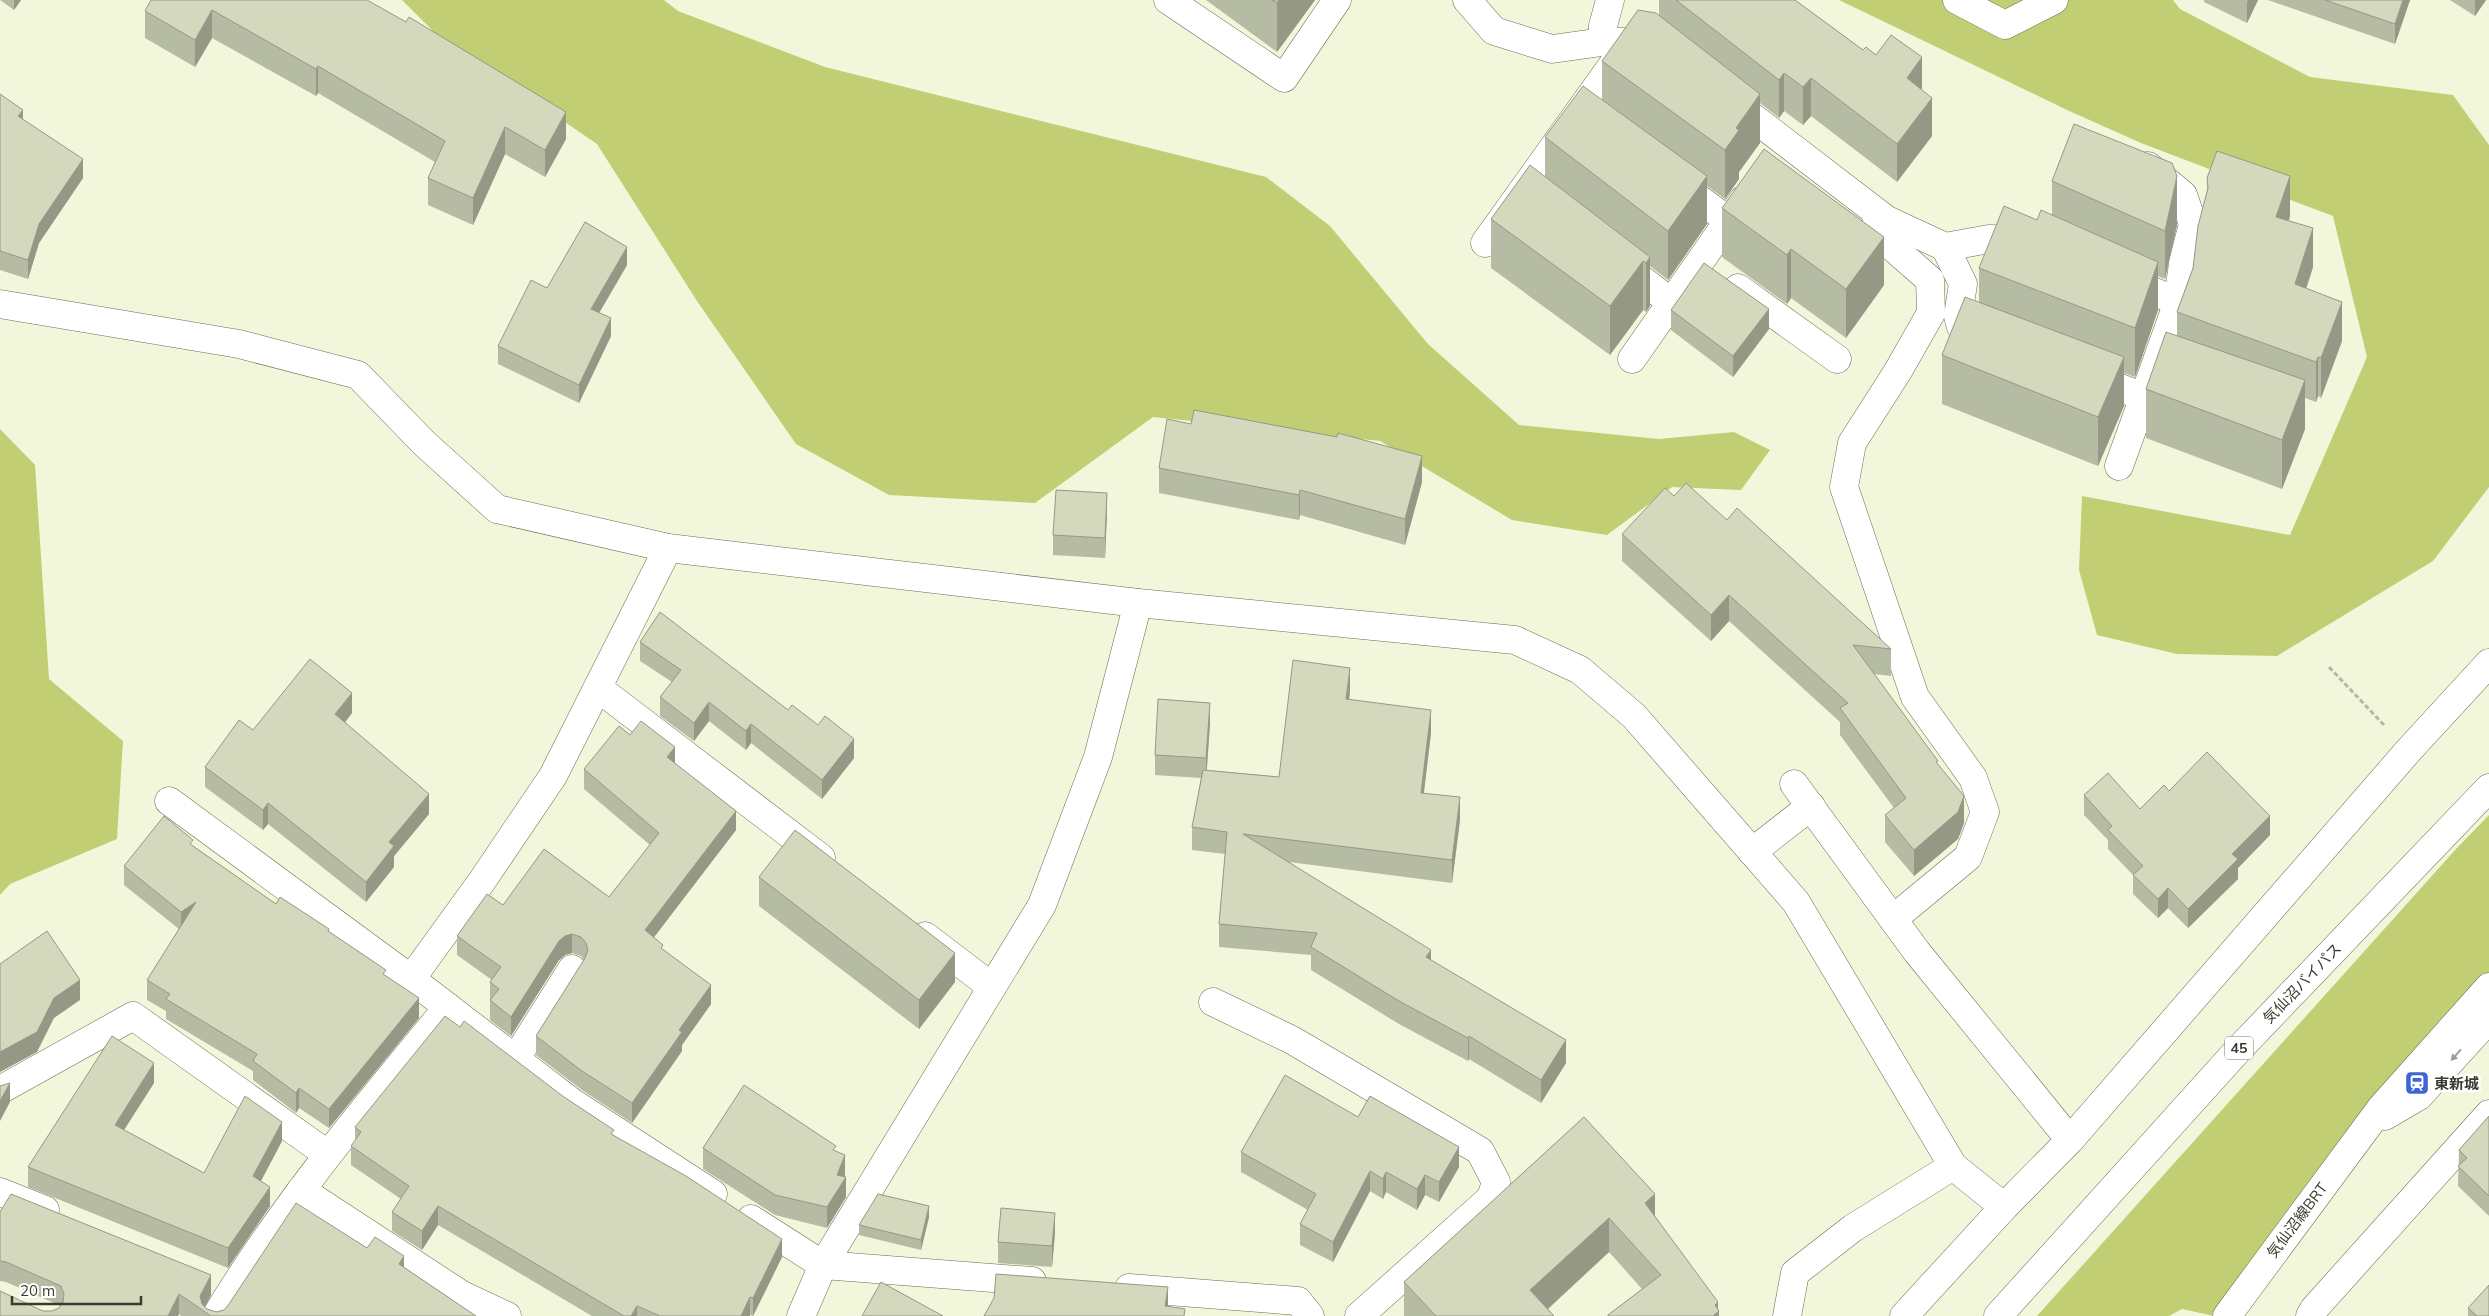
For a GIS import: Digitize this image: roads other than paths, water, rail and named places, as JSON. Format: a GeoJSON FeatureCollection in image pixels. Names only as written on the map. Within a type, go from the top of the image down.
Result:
{"type":"FeatureCollection","features":[{"type":"Feature","properties":{"kind":"main road"},"geometry":{"type":"LineString","coordinates":[[1168,0],[1284,78],[1337,0]]}},
{"type":"Feature","properties":{"kind":"main road"},"geometry":{"type":"LineString","coordinates":[[1467,0],[1494,31],[1552,49],[1616,42],[1662,48],[1677,59]]}},
{"type":"Feature","properties":{"kind":"main road"},"geometry":{"type":"LineString","coordinates":[[1610,0],[1603,26],[1616,42]]}},
{"type":"Feature","properties":{"kind":"main road"},"geometry":{"type":"LineString","coordinates":[[1957,0],[2005,25],[2054,0]]}},
{"type":"Feature","properties":{"kind":"main road"},"geometry":{"type":"LineString","coordinates":[[1485,243],[1578,112],[1616,42]]}},
{"type":"Feature","properties":{"kind":"main road"},"geometry":{"type":"LineString","coordinates":[[1708,83],[1887,220],[1945,247],[1989,239],[2036,240],[2054,248]]}},
{"type":"Feature","properties":{"kind":"main road"},"geometry":{"type":"LineString","coordinates":[[1578,112],[1602,130]]}},
{"type":"Feature","properties":{"kind":"main road"},"geometry":{"type":"LineString","coordinates":[[1632,359],[1784,142]]}},
{"type":"Feature","properties":{"kind":"main road"},"geometry":{"type":"LineString","coordinates":[[2119,466],[2144,397],[2166,365],[2183,263],[2193,224],[2183,195],[2148,166]]}},
{"type":"Feature","properties":{"kind":"main road"},"geometry":{"type":"LineString","coordinates":[[1658,170],[1729,221]]}},
{"type":"Feature","properties":{"kind":"main road"},"geometry":{"type":"LineString","coordinates":[[1523,189],[1546,207]]}},
{"type":"Feature","properties":{"kind":"main road"},"geometry":{"type":"LineString","coordinates":[[1875,212],[1882,238],[1930,280],[1930,312],[1898,371],[1852,443],[1844,487],[1915,697],[1973,778],[1984,812],[1968,856],[1893,919]]}},
{"type":"Feature","properties":{"kind":"main road"},"geometry":{"type":"LineString","coordinates":[[1945,247],[1963,284],[1958,316],[1961,327],[2006,345]]}},
{"type":"Feature","properties":{"kind":"main road"},"geometry":{"type":"LineString","coordinates":[[1601,249],[1671,302]]}},
{"type":"Feature","properties":{"kind":"main road"},"geometry":{"type":"LineString","coordinates":[[1700,261],[1838,360]]}},
{"type":"Feature","properties":{"kind":"main road"},"geometry":{"type":"LineString","coordinates":[[2098,267],[2178,302]]}},
{"type":"Feature","properties":{"kind":"main road"},"geometry":{"type":"LineString","coordinates":[[0,304],[239,344],[358,376],[425,444],[497,509],[668,548],[1138,603],[1515,640],[1580,670],[1634,716],[1796,902],[1953,1166],[2004,1207]]}},
{"type":"Feature","properties":{"kind":"main road"},"geometry":{"type":"LineString","coordinates":[[2061,366],[2144,397]]}},
{"type":"Feature","properties":{"kind":"main road"},"geometry":{"type":"LineString","coordinates":[[411,978],[482,881],[553,776],[668,548]]}},
{"type":"Feature","properties":{"kind":"main road"},"geometry":{"type":"LineString","coordinates":[[801,1316],[823,1265],[1042,905],[1098,757],[1138,603]]}},
{"type":"Feature","properties":{"kind":"main road"},"geometry":{"type":"LineString","coordinates":[[1904,1316],[2004,1207],[2070,1140],[2408,750],[2489,663]]}},
{"type":"Feature","properties":{"kind":"main road"},"geometry":{"type":"LineString","coordinates":[[598,688],[842,873]]}},
{"type":"Feature","properties":{"kind":"main road"},"geometry":{"type":"LineString","coordinates":[[1794,784],[1917,952],[2070,1140]]}},
{"type":"Feature","properties":{"kind":"main road","name":"気仙沼バイパス"},"geometry":{"type":"LineString","coordinates":[[1998,1316],[2238,1050],[2489,788]]}},
{"type":"Feature","properties":{"kind":"main road"},"geometry":{"type":"LineString","coordinates":[[169,801],[411,978],[573,1104],[823,1265],[1060,1283]]}},
{"type":"Feature","properties":{"kind":"main road"},"geometry":{"type":"LineString","coordinates":[[1752,852],[1810,806]]}},
{"type":"Feature","properties":{"kind":"main road"},"geometry":{"type":"LineString","coordinates":[[905,921],[992,987]]}},
{"type":"Feature","properties":{"kind":"main road"},"geometry":{"type":"LineString","coordinates":[[516,1058],[572,969]]}},
{"type":"Feature","properties":{"kind":"main road","name":"気仙沼線BRT"},"geometry":{"type":"LineString","coordinates":[[2227,1316],[2368,1126],[2489,987]]}},
{"type":"Feature","properties":{"kind":"main road"},"geometry":{"type":"LineString","coordinates":[[1213,1002],[1292,1040],[1480,1152],[1496,1182],[1491,1198],[1359,1316]]}},
{"type":"Feature","properties":{"kind":"main road"},"geometry":{"type":"LineString","coordinates":[[216,1316],[327,1154],[448,1007]]}},
{"type":"Feature","properties":{"kind":"main road"},"geometry":{"type":"LineString","coordinates":[[0,1090],[133,1016],[327,1154]]}},
{"type":"Feature","properties":{"kind":"main road","name":"気仙沼線BRT"},"geometry":{"type":"LineString","coordinates":[[2368,1126],[2419,1096],[2489,1020]]}},
{"type":"Feature","properties":{"kind":"main road"},"geometry":{"type":"LineString","coordinates":[[2310,1316],[2314,1309],[2489,1114]]}},
{"type":"Feature","properties":{"kind":"main road"},"geometry":{"type":"LineString","coordinates":[[1787,1316],[1795,1273],[1853,1228],[1953,1166]]}},
{"type":"Feature","properties":{"kind":"main road"},"geometry":{"type":"LineString","coordinates":[[301,1190],[462,1295],[508,1316]]}},
{"type":"Feature","properties":{"kind":"main road"},"geometry":{"type":"LineString","coordinates":[[0,1192],[72,1221]]}},
{"type":"Feature","properties":{"kind":"main road"},"geometry":{"type":"LineString","coordinates":[[207,1276],[234,1288]]}},
{"type":"Feature","properties":{"kind":"main road"},"geometry":{"type":"LineString","coordinates":[[1100,1286],[1298,1301],[1310,1316]]}},
{"type":"Feature","properties":{"kind":"place","name":"東新城"},"geometry":{"type":"Point","coordinates":[2417,1083]}}]}
